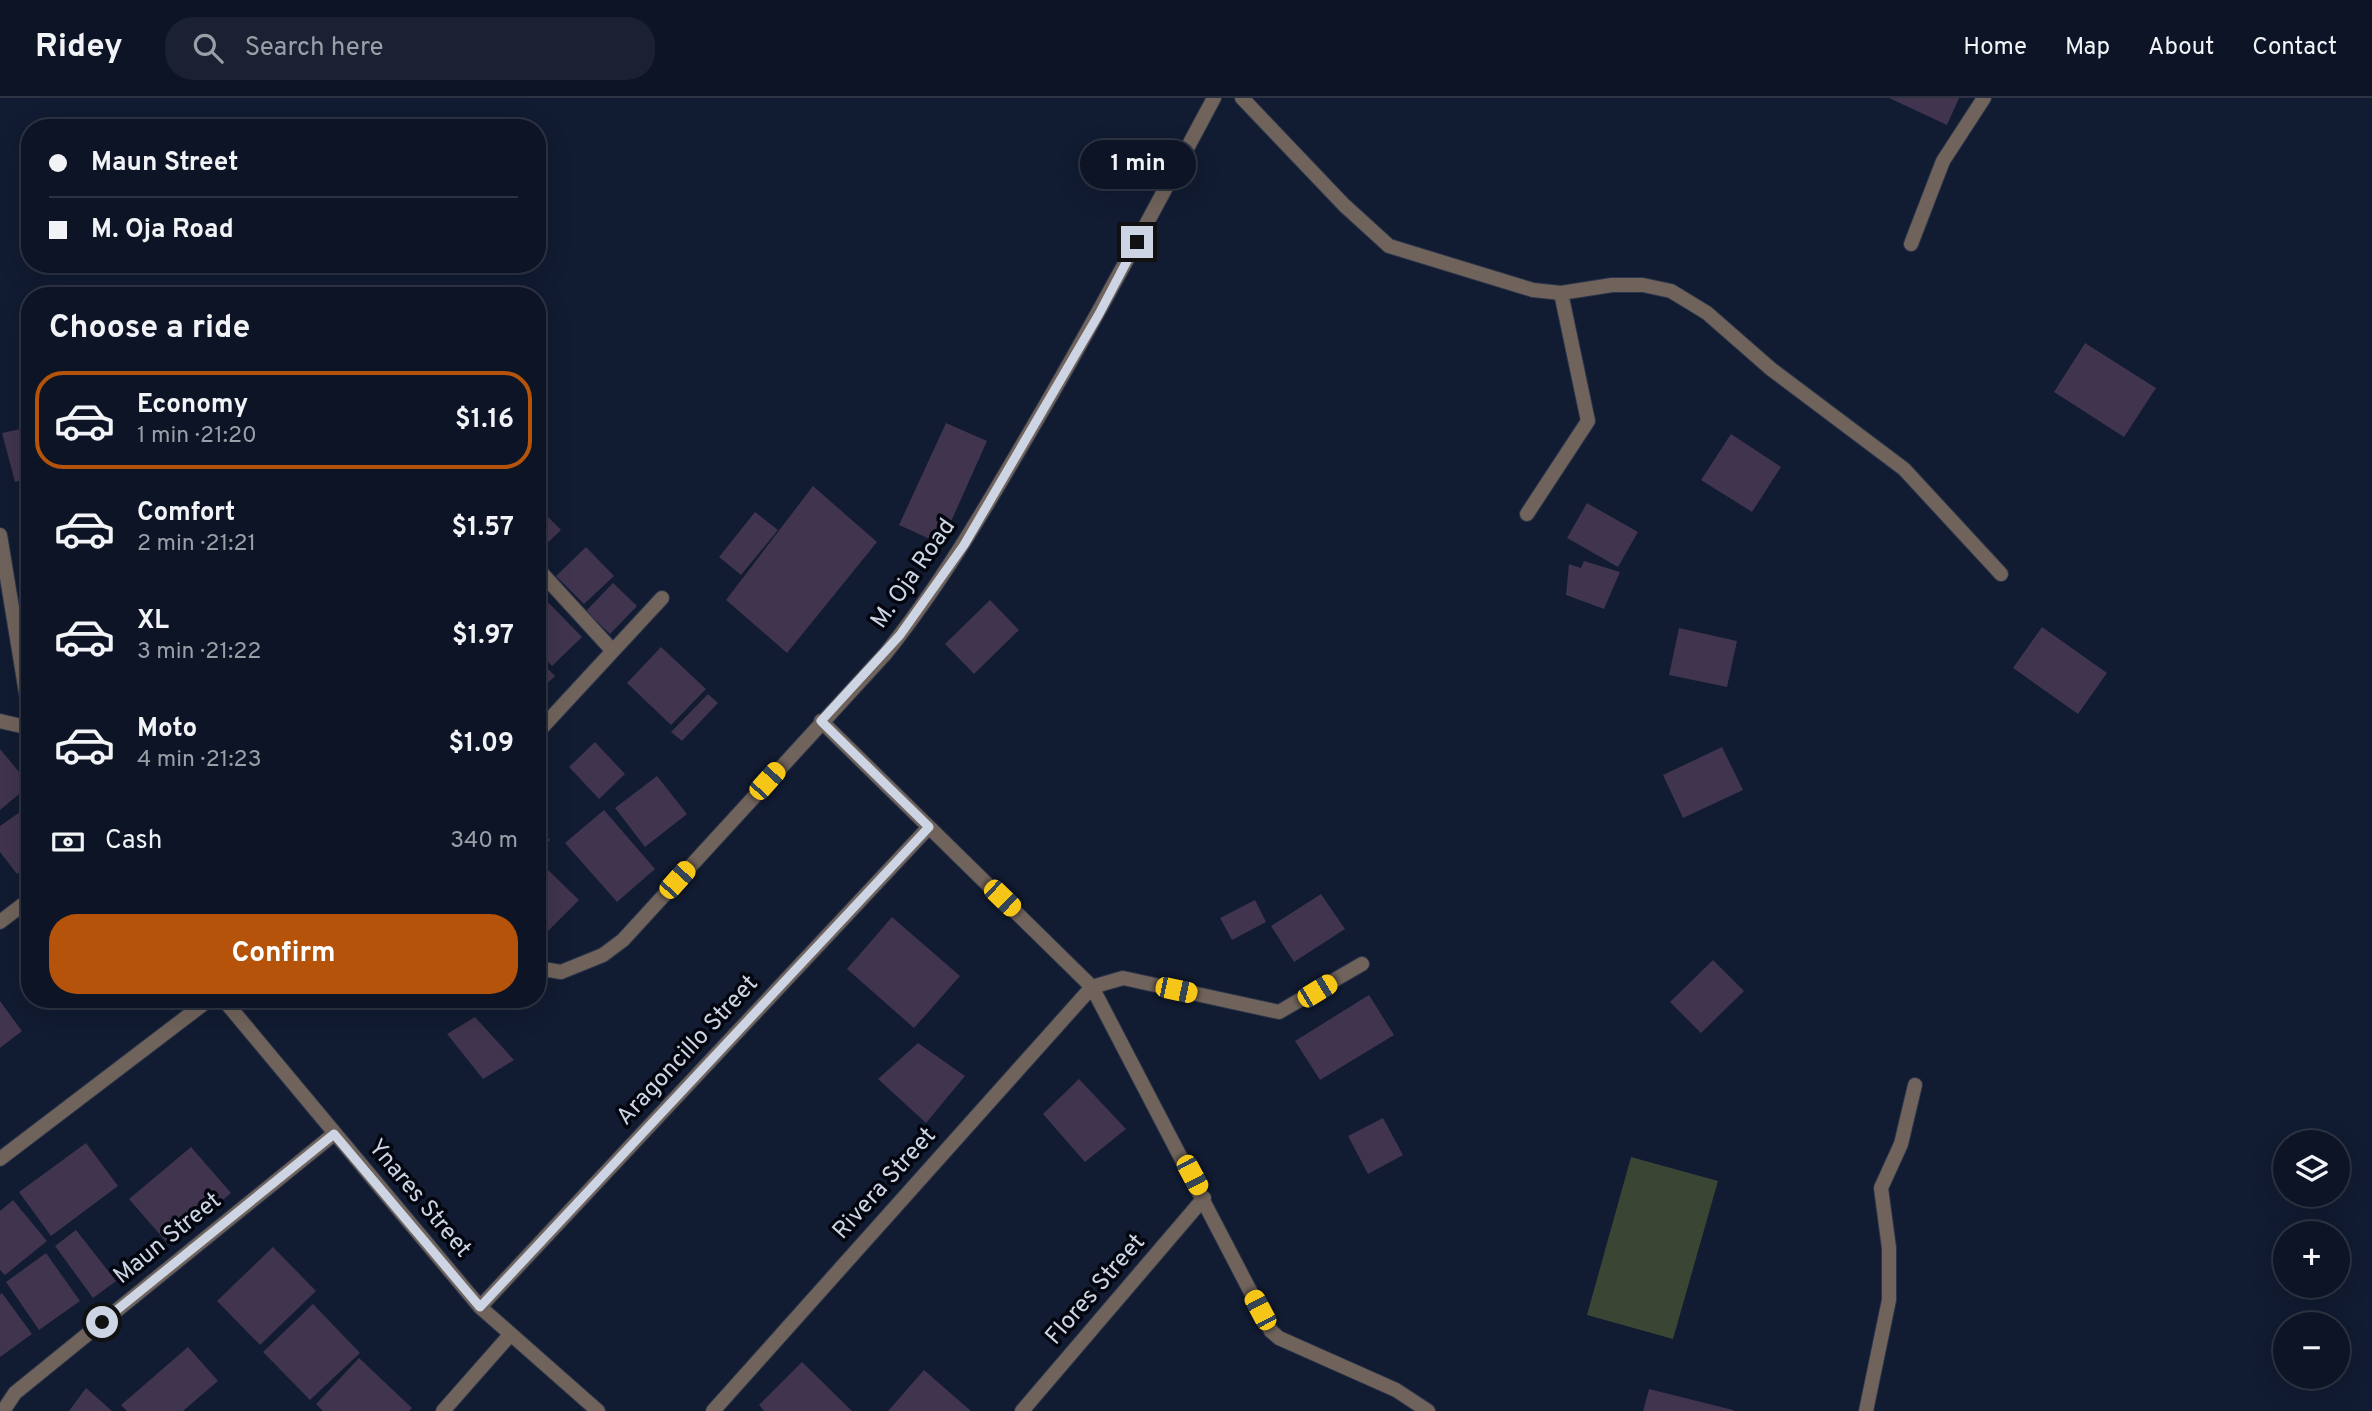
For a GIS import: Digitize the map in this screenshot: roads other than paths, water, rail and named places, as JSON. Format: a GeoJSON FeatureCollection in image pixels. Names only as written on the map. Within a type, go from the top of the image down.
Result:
{"type":"FeatureCollection","features":[{"type":"Feature","properties":{"kind":"street","name":"M. Oja Road"},"geometry":{"type":"LineString","coordinates":[[546,970],[561,972],[603,955],[623,940],[900,635],[964,545],[1099,314],[1214,98]]}},
{"type":"Feature","properties":{"kind":"street"},"geometry":{"type":"LineString","coordinates":[[1242,98],[1344,205],[1389,246],[1532,290],[1560,293],[1612,285],[1643,285],[1671,291],[1707,313],[1771,369],[1904,469],[2001,574]]}},
{"type":"Feature","properties":{"kind":"street"},"geometry":{"type":"LineString","coordinates":[[1911,244],[1943,161],[1984,98]]}},
{"type":"Feature","properties":{"kind":"street"},"geometry":{"type":"LineString","coordinates":[[1527,514],[1588,421],[1560,293]]}},
{"type":"Feature","properties":{"kind":"street"},"geometry":{"type":"LineString","coordinates":[[0,535],[21,662]]}},
{"type":"Feature","properties":{"kind":"street"},"geometry":{"type":"LineString","coordinates":[[546,578],[612,650]]}},
{"type":"Feature","properties":{"kind":"street"},"geometry":{"type":"LineString","coordinates":[[546,722],[662,598]]}},
{"type":"Feature","properties":{"kind":"street"},"geometry":{"type":"LineString","coordinates":[[0,721],[21,727]]}},
{"type":"Feature","properties":{"kind":"street"},"geometry":{"type":"LineString","coordinates":[[821,721],[1092,987],[1271,1331],[1279,1338],[1396,1390],[1428,1411]]}},
{"type":"Feature","properties":{"kind":"street","name":"Aragoncillo Street"},"geometry":{"type":"LineString","coordinates":[[480,1307],[929,827]]}},
{"type":"Feature","properties":{"kind":"street"},"geometry":{"type":"LineString","coordinates":[[0,922],[21,906]]}},
{"type":"Feature","properties":{"kind":"street"},"geometry":{"type":"LineString","coordinates":[[1092,987],[1123,978],[1279,1012],[1362,964]]}},
{"type":"Feature","properties":{"kind":"street","name":"Rivera Street"},"geometry":{"type":"LineString","coordinates":[[712,1411],[1092,987]]}},
{"type":"Feature","properties":{"kind":"street"},"geometry":{"type":"LineString","coordinates":[[0,1159],[198,1008]]}},
{"type":"Feature","properties":{"kind":"street","name":"Ynares Street"},"geometry":{"type":"LineString","coordinates":[[230,1008],[480,1307],[598,1411]]}},
{"type":"Feature","properties":{"kind":"street"},"geometry":{"type":"LineString","coordinates":[[1866,1411],[1889,1300],[1889,1248],[1881,1188],[1900,1144],[1915,1085]]}},
{"type":"Feature","properties":{"kind":"street","name":"Maun Street"},"geometry":{"type":"LineString","coordinates":[[3,1411],[15,1393],[334,1134]]}},
{"type":"Feature","properties":{"kind":"street","name":"Flores Street"},"geometry":{"type":"LineString","coordinates":[[1022,1411],[1204,1198]]}},
{"type":"Feature","properties":{"kind":"street"},"geometry":{"type":"LineString","coordinates":[[443,1411],[510,1335]]}}]}
